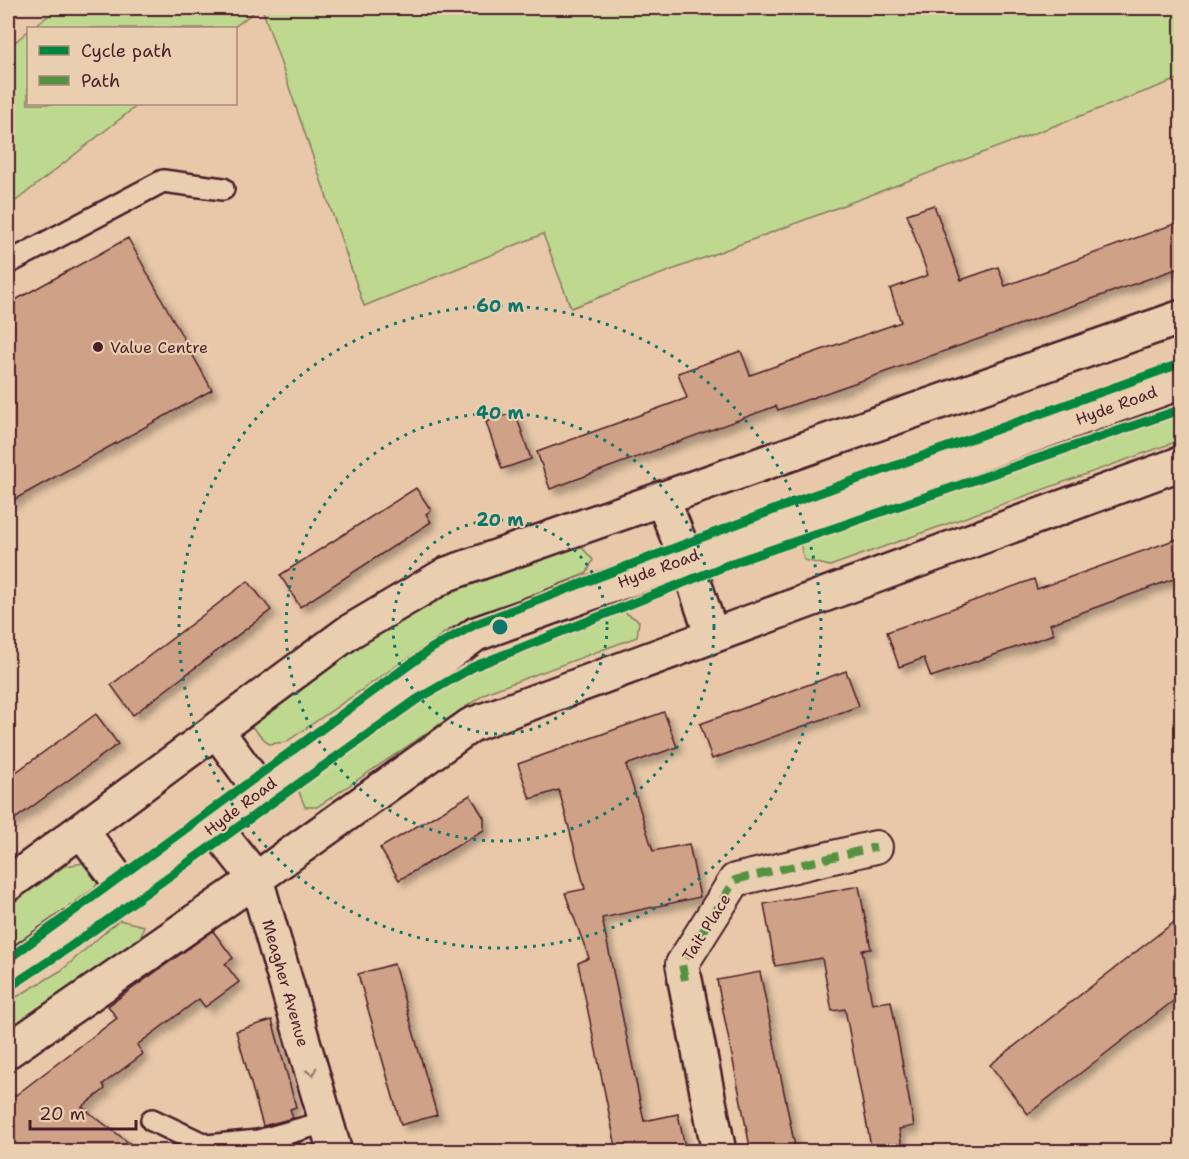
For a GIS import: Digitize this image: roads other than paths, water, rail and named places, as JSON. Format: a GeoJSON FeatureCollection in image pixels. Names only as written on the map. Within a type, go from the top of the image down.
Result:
{"type":"FeatureCollection","features":[{"type":"Feature","properties":{"kind":"street"},"geometry":{"type":"LineString","coordinates":[[8,884],[349,632],[447,574],[1182,317]]}},
{"type":"Feature","properties":{"kind":"street","name":"Hyde Road"},"geometry":{"type":"LineString","coordinates":[[8,972],[476,633],[1182,382]]}},
{"type":"Feature","properties":{"kind":"street"},"geometry":{"type":"LineString","coordinates":[[8,1052],[471,725],[1182,463]]}},
{"type":"Feature","properties":{"kind":"street"},"geometry":{"type":"LineString","coordinates":[[662,498],[686,558],[712,636]]}},
{"type":"Feature","properties":{"kind":"street"},"geometry":{"type":"LineString","coordinates":[[217,731],[260,790]]}},
{"type":"Feature","properties":{"kind":"street","name":"Meagher Avenue"},"geometry":{"type":"LineString","coordinates":[[214,825],[256,879],[330,1137]]}},
{"type":"Feature","properties":{"kind":"street"},"geometry":{"type":"LineString","coordinates":[[81,830],[124,888]]}},
{"type":"Feature","properties":{"kind":"street","name":"Tait Place"},"geometry":{"type":"LineString","coordinates":[[719,1152],[682,964],[735,880],[876,847]]}},
{"type":"Feature","properties":{"kind":"lane"},"geometry":{"type":"LineString","coordinates":[[8,263],[163,182],[223,189]]}},
{"type":"Feature","properties":{"kind":"lane"},"geometry":{"type":"LineString","coordinates":[[152,1120],[207,1146],[330,1137]]}},
{"type":"Feature","properties":{"kind":"place","name":"Value Centre"},"geometry":{"type":"Point","coordinates":[98,347]}}]}
